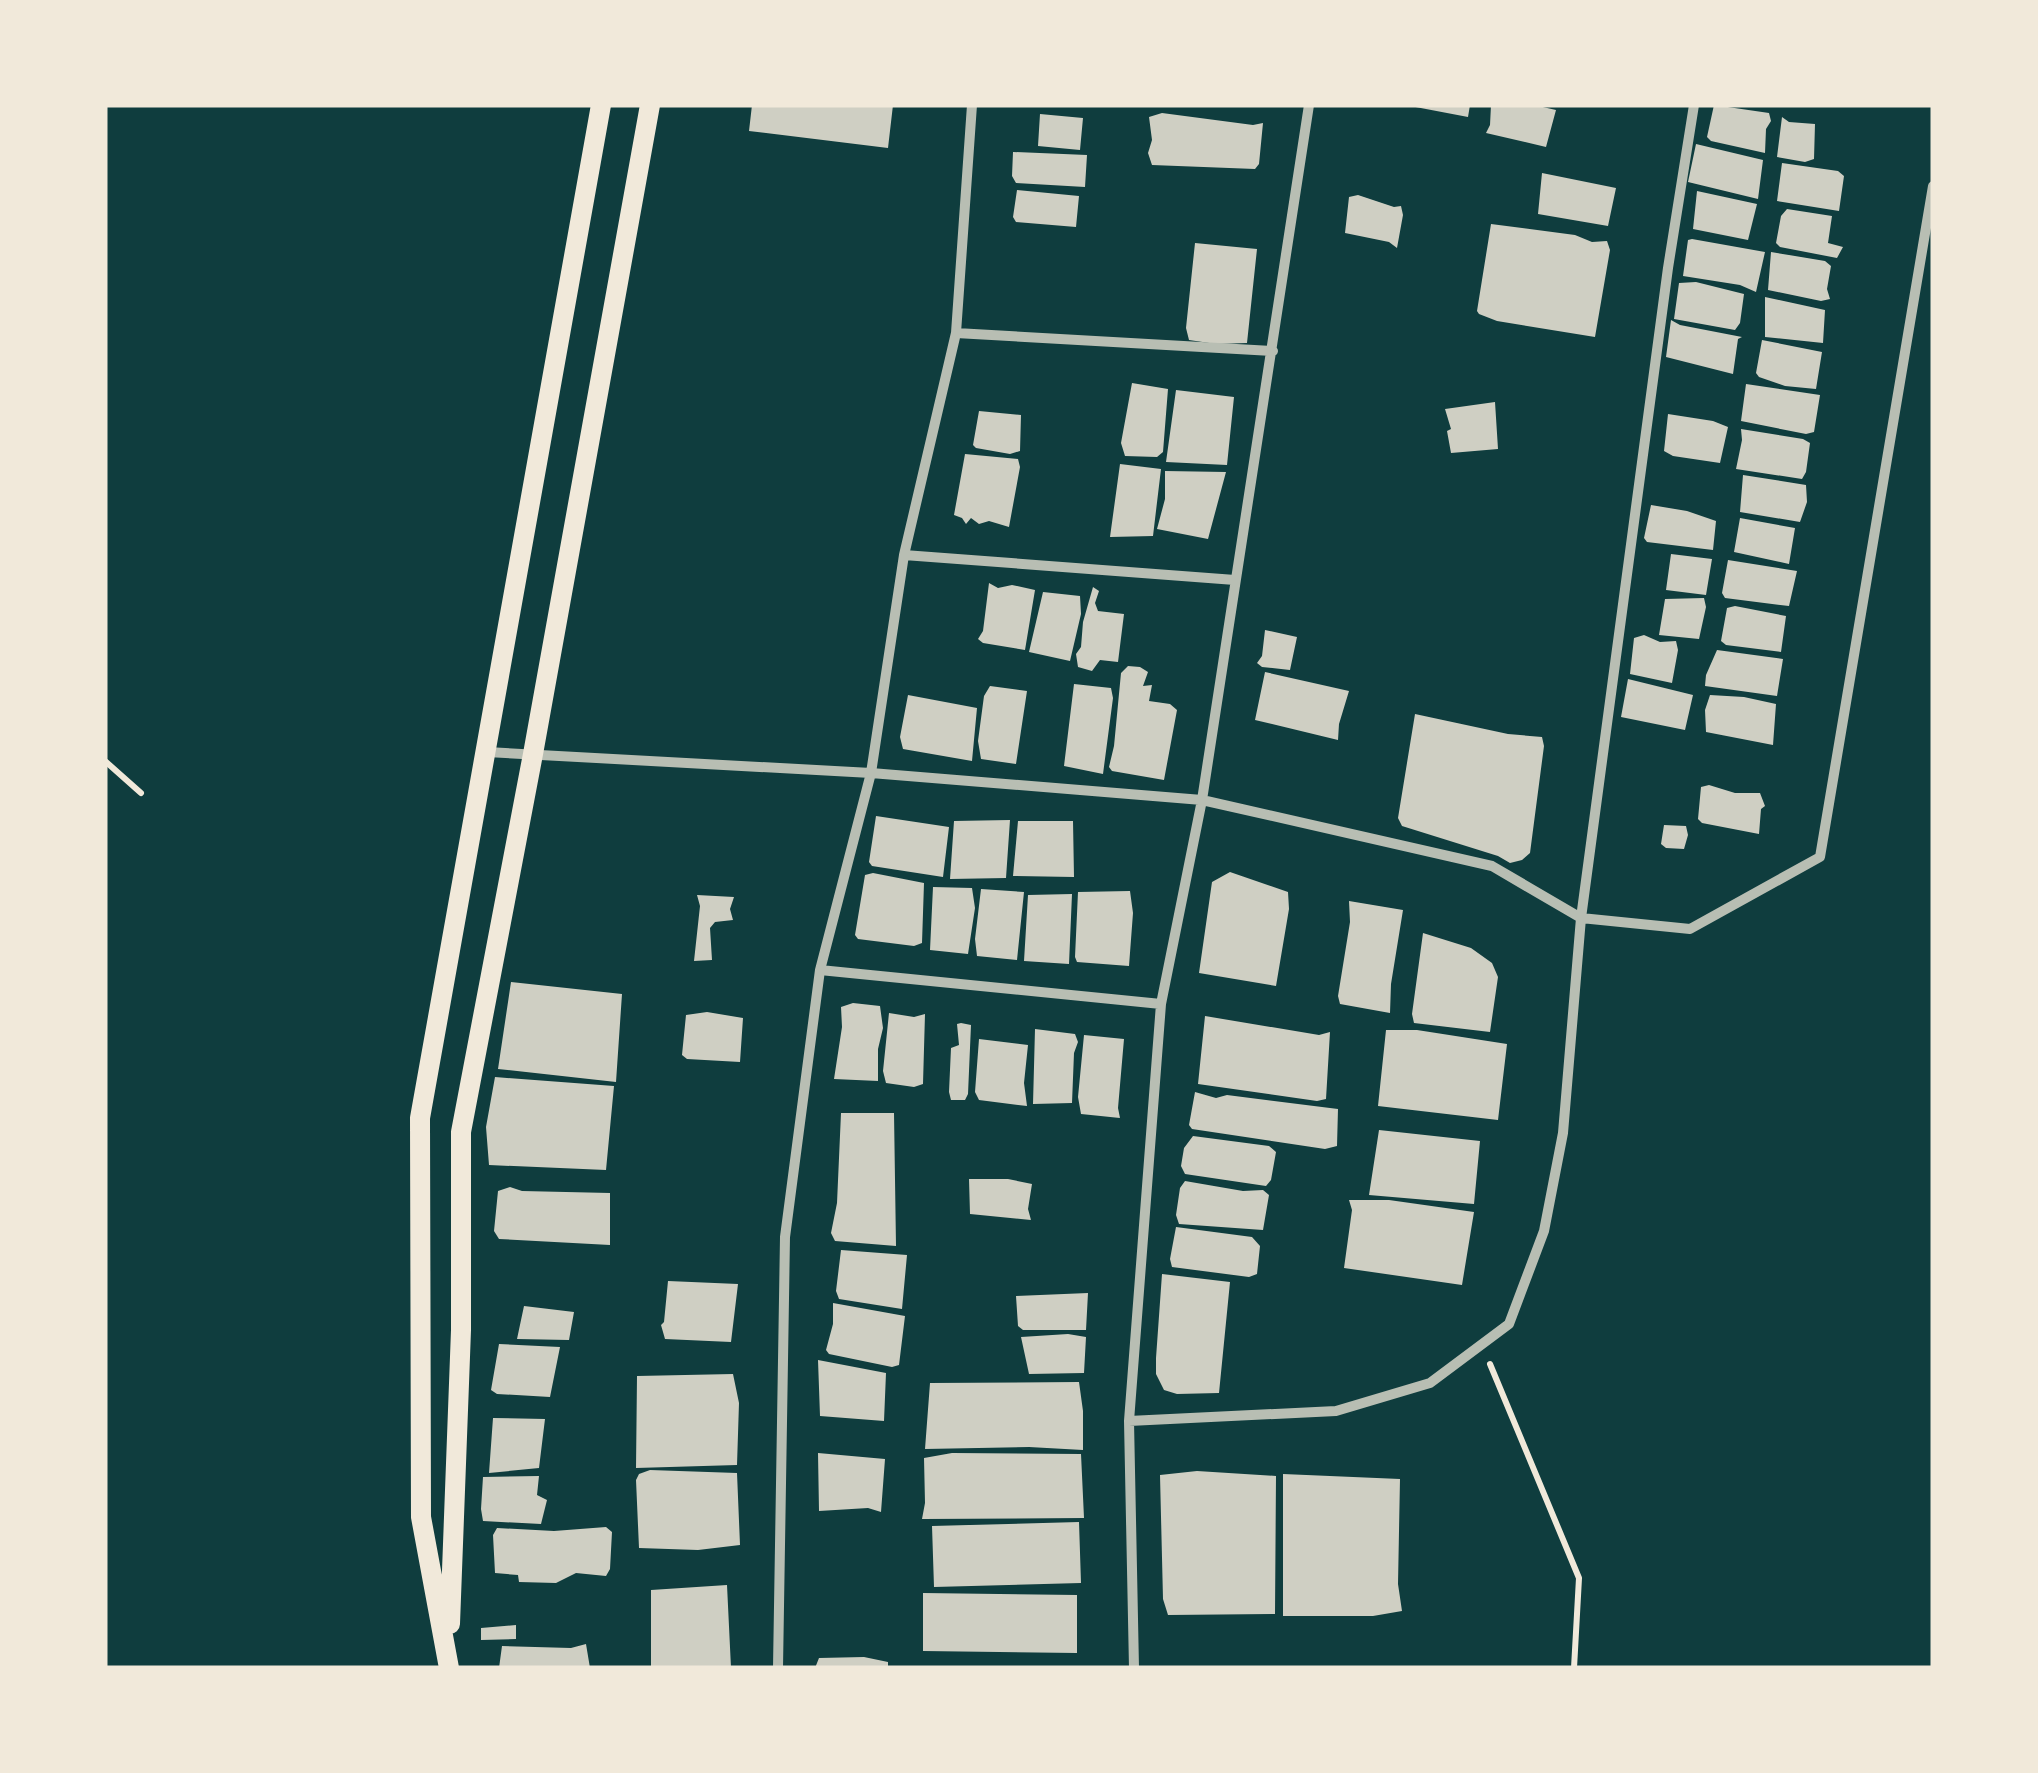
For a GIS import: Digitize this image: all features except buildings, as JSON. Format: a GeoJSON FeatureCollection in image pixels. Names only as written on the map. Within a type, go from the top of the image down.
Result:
{"type":"FeatureCollection","features":[{"type":"Feature","properties":{"kind":"main road"},"geometry":{"type":"LineString","coordinates":[[448,1660],[421,1517],[420,1118],[600,105]]}},
{"type":"Feature","properties":{"kind":"main road"},"geometry":{"type":"LineString","coordinates":[[448,1660],[461,1330],[462,1132],[650,105]]}},
{"type":"Feature","properties":{"kind":"street"},"geometry":{"type":"LineString","coordinates":[[778,1668],[785,1237],[820,970],[871,773],[904,554],[956,333],[972,105]]}},
{"type":"Feature","properties":{"kind":"street"},"geometry":{"type":"LineString","coordinates":[[1134,1668],[1129,1421],[1161,1004],[1202,800],[1310,105]]}},
{"type":"Feature","properties":{"kind":"street"},"geometry":{"type":"LineString","coordinates":[[1129,1421],[1336,1411],[1430,1383],[1508,1324],[1544,1232],[1562,1133],[1581,918],[1694,105]]}},
{"type":"Feature","properties":{"kind":"street"},"geometry":{"type":"LineString","coordinates":[[488,752],[871,773],[1202,800],[1492,866],[1581,918],[1690,929],[1820,857],[1933,186]]}},
{"type":"Feature","properties":{"kind":"street"},"geometry":{"type":"LineString","coordinates":[[956,333],[1273,351]]}},
{"type":"Feature","properties":{"kind":"street"},"geometry":{"type":"LineString","coordinates":[[904,554],[1235,580]]}},
{"type":"Feature","properties":{"kind":"street"},"geometry":{"type":"LineString","coordinates":[[820,970],[1161,1004]]}},
{"type":"Feature","properties":{"kind":"path"},"geometry":{"type":"LineString","coordinates":[[105,762],[141,793]]}},
{"type":"Feature","properties":{"kind":"path"},"geometry":{"type":"LineString","coordinates":[[1482,1344],[1579,1578],[1574,1668]]}}]}
